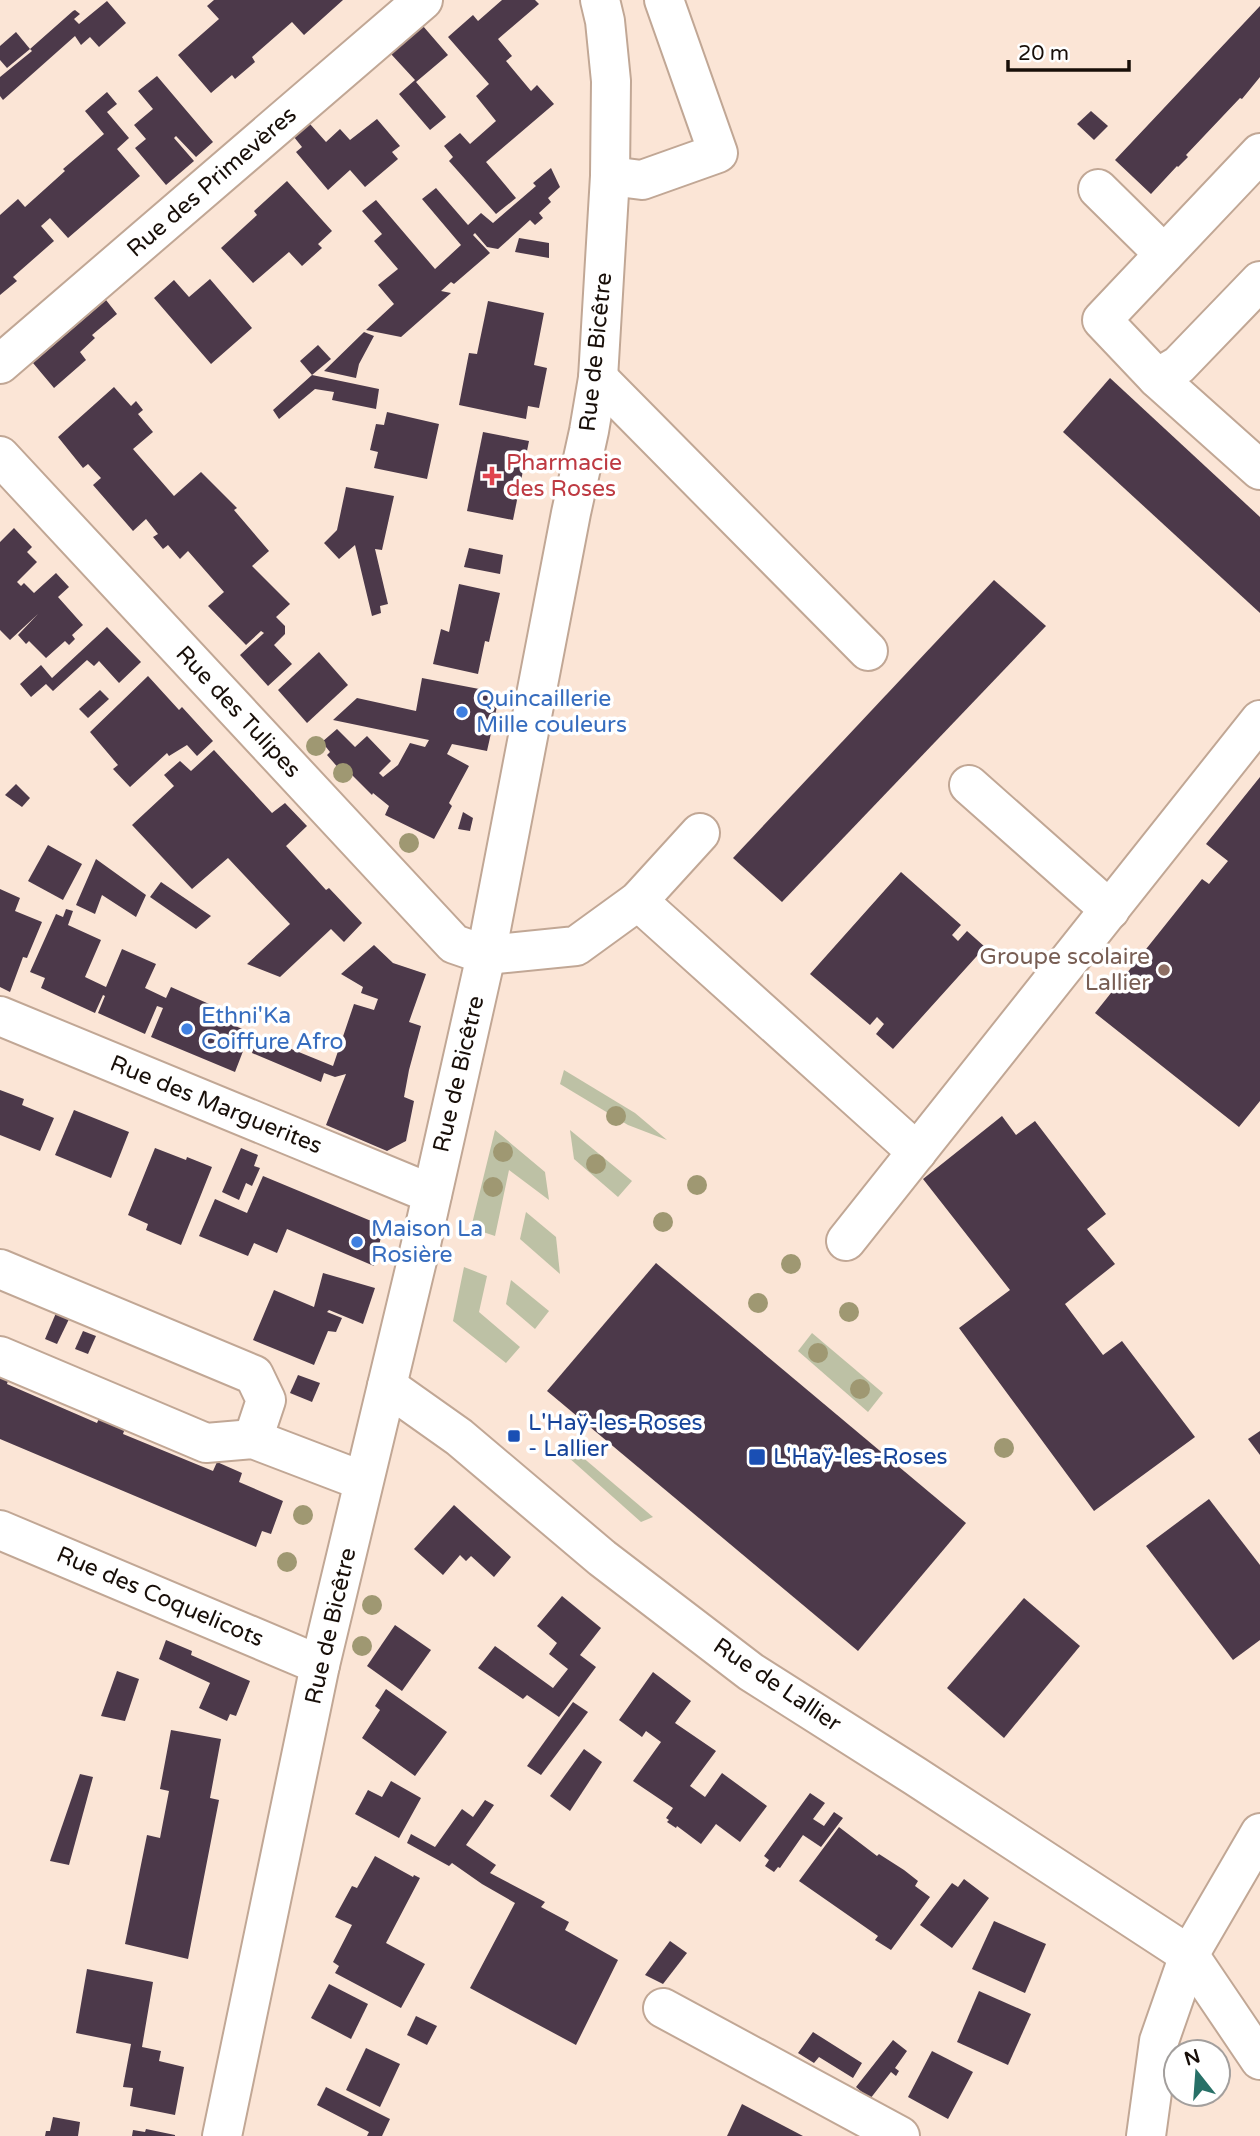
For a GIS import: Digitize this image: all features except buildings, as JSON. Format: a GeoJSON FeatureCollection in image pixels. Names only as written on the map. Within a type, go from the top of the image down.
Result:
{"type":"FeatureCollection","features":[{"type":"Feature","properties":{"kind":"street","name":"Rue des Primevères"},"geometry":{"type":"LineString","coordinates":[[0,364],[423,0]]}},
{"type":"Feature","properties":{"kind":"street","name":"Rue de Bicêtre"},"geometry":{"type":"LineString","coordinates":[[222,2136],[320,1664],[486,955],[589,431],[597,379],[610,176],[611,81],[605,20],[600,0]]}},
{"type":"Feature","properties":{"kind":"street"},"geometry":{"type":"LineString","coordinates":[[610,176],[642,180],[718,153],[664,0]]}},
{"type":"Feature","properties":{"kind":"street"},"geometry":{"type":"LineString","coordinates":[[1260,153],[1102,320],[1157,378],[1260,470]]}},
{"type":"Feature","properties":{"kind":"street"},"geometry":{"type":"LineString","coordinates":[[1098,189],[1164,254]]}},
{"type":"Feature","properties":{"kind":"street"},"geometry":{"type":"LineString","coordinates":[[1157,378],[1179,365],[1260,281]]}},
{"type":"Feature","properties":{"kind":"street"},"geometry":{"type":"LineString","coordinates":[[597,379],[868,652]]}},
{"type":"Feature","properties":{"kind":"street","name":"Rue des Tulipes"},"geometry":{"type":"LineString","coordinates":[[0,456],[454,944],[486,955]]}},
{"type":"Feature","properties":{"kind":"street"},"geometry":{"type":"LineString","coordinates":[[846,1241],[1260,720]]}},
{"type":"Feature","properties":{"kind":"street"},"geometry":{"type":"LineString","coordinates":[[969,785],[1110,910]]}},
{"type":"Feature","properties":{"kind":"street"},"geometry":{"type":"LineString","coordinates":[[486,955],[576,946],[638,901],[700,832]]}},
{"type":"Feature","properties":{"kind":"street"},"geometry":{"type":"LineString","coordinates":[[638,901],[917,1152]]}},
{"type":"Feature","properties":{"kind":"street","name":"Rue des Marguerites"},"geometry":{"type":"LineString","coordinates":[[0,1016],[432,1194]]}},
{"type":"Feature","properties":{"kind":"street"},"geometry":{"type":"LineString","coordinates":[[0,1269],[254,1375],[266,1401],[253,1439]]}},
{"type":"Feature","properties":{"kind":"street"},"geometry":{"type":"LineString","coordinates":[[0,1356],[206,1443],[253,1439],[363,1481]]}},
{"type":"Feature","properties":{"kind":"street","name":"Rue de Lallier"},"geometry":{"type":"LineString","coordinates":[[387,1386],[459,1437],[602,1558],[751,1672],[1189,1955]]}},
{"type":"Feature","properties":{"kind":"street","name":"Rue des Coquelicots"},"geometry":{"type":"LineString","coordinates":[[0,1530],[320,1664]]}},
{"type":"Feature","properties":{"kind":"street"},"geometry":{"type":"LineString","coordinates":[[1146,2136],[1159,2041],[1189,1955],[1260,1833]]}},
{"type":"Feature","properties":{"kind":"street"},"geometry":{"type":"LineString","coordinates":[[1189,1955],[1260,2060]]}},
{"type":"Feature","properties":{"kind":"street"},"geometry":{"type":"LineString","coordinates":[[663,2008],[901,2136]]}},
{"type":"Feature","properties":{"kind":"green space"},"geometry":{"type":"Polygon","coordinates":[[[564,1070],[635,1113],[667,1140],[628,1125],[560,1084],[564,1070]]]}},
{"type":"Feature","properties":{"kind":"green space"},"geometry":{"type":"Polygon","coordinates":[[[495,1130],[545,1172],[549,1200],[509,1170],[495,1236],[471,1228],[495,1130]]]}},
{"type":"Feature","properties":{"kind":"green space"},"geometry":{"type":"Polygon","coordinates":[[[570,1130],[632,1181],[618,1197],[574,1159],[570,1130]]]}},
{"type":"Feature","properties":{"kind":"green space"},"geometry":{"type":"Polygon","coordinates":[[[526,1212],[556,1237],[560,1274],[520,1239],[526,1212]]]}},
{"type":"Feature","properties":{"kind":"green space"},"geometry":{"type":"Polygon","coordinates":[[[464,1267],[487,1276],[479,1312],[520,1347],[506,1363],[453,1321],[464,1267]]]}},
{"type":"Feature","properties":{"kind":"green space"},"geometry":{"type":"Polygon","coordinates":[[[511,1280],[549,1311],[535,1329],[506,1304],[511,1280]]]}},
{"type":"Feature","properties":{"kind":"green space"},"geometry":{"type":"Polygon","coordinates":[[[812,1333],[883,1393],[868,1412],[798,1351],[812,1333]]]}},
{"type":"Feature","properties":{"kind":"green space"},"geometry":{"type":"Polygon","coordinates":[[[574,1450],[653,1517],[641,1522],[568,1457],[574,1450]]]}},
{"type":"Feature","properties":{"kind":"place","name":"Pharmacie des Roses"},"geometry":{"type":"Point","coordinates":[492,476]}},
{"type":"Feature","properties":{"kind":"place","name":"Quincaillerie Mille couleurs"},"geometry":{"type":"Point","coordinates":[462,712]}},
{"type":"Feature","properties":{"kind":"place","name":"Groupe scolaire Lallier"},"geometry":{"type":"Point","coordinates":[1164,970]}},
{"type":"Feature","properties":{"kind":"place","name":"Ethni'Ka Coiffure Afro"},"geometry":{"type":"Point","coordinates":[187,1029]}},
{"type":"Feature","properties":{"kind":"place","name":"Maison La Rosière"},"geometry":{"type":"Point","coordinates":[357,1242]}},
{"type":"Feature","properties":{"kind":"place","name":"L'Haÿ-les-Roses - Lallier"},"geometry":{"type":"Point","coordinates":[514,1436]}},
{"type":"Feature","properties":{"kind":"place","name":"L'Haÿ-les-Roses"},"geometry":{"type":"Point","coordinates":[757,1457]}}]}
